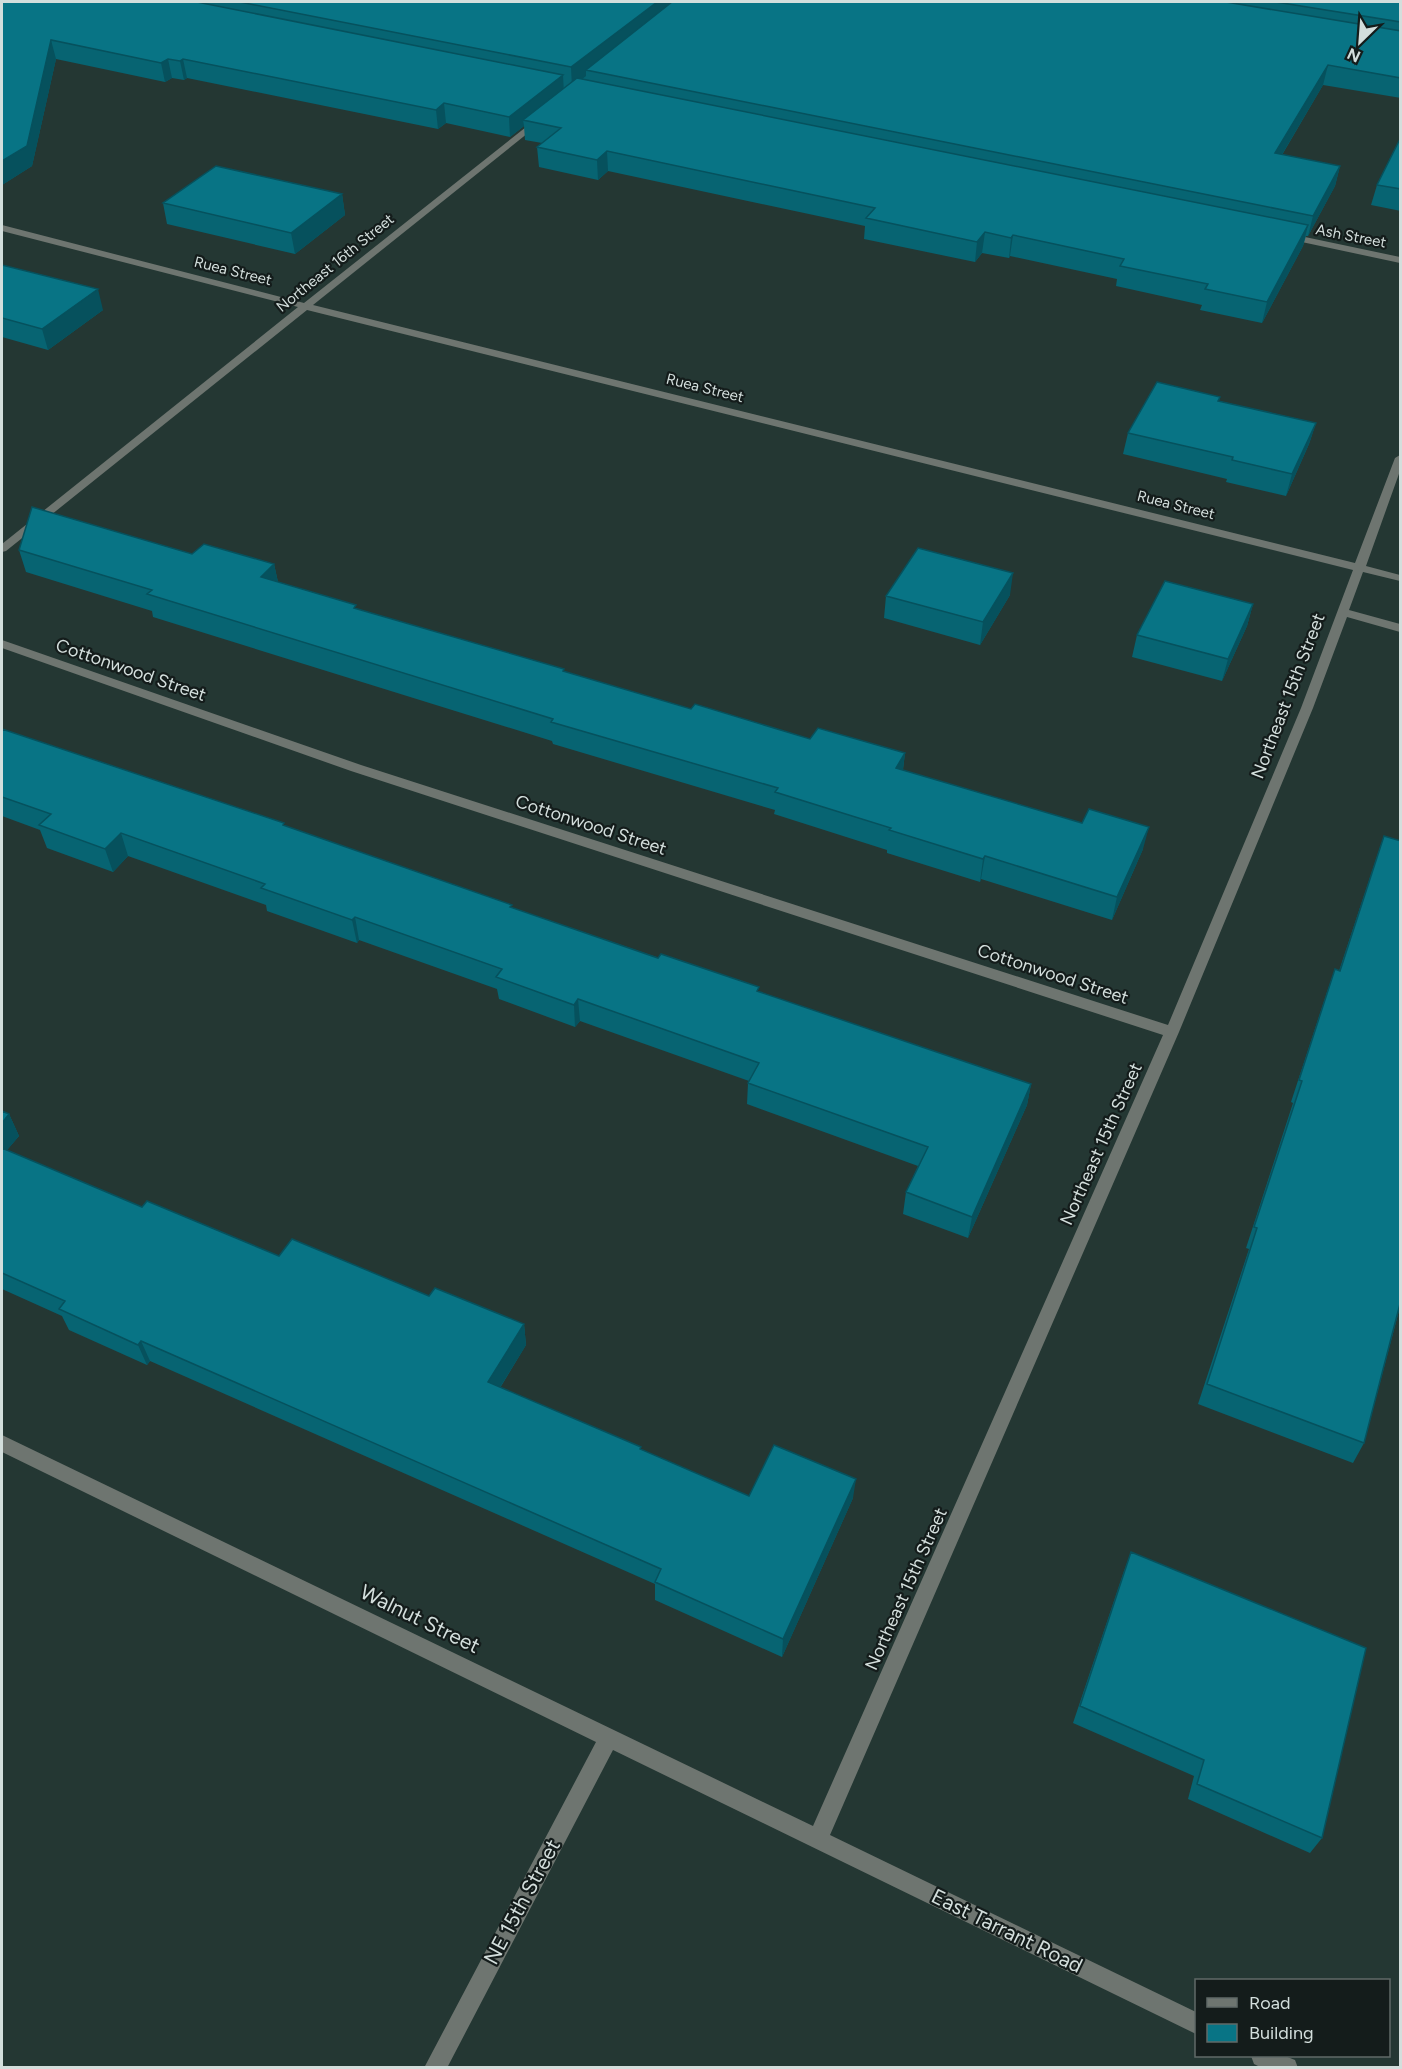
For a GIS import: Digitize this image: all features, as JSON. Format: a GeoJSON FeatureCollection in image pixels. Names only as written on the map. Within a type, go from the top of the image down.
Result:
{"type":"FeatureCollection","features":[{"type":"Feature","properties":{"kind":"street","name":"Northeast 16th Street"},"geometry":{"type":"LineString","coordinates":[[2,549],[545,114]]}},
{"type":"Feature","properties":{"kind":"street","name":"Ruea Street"},"geometry":{"type":"LineString","coordinates":[[2,228],[304,306],[1401,578]]}},
{"type":"Feature","properties":{"kind":"street","name":"Ash Street"},"geometry":{"type":"LineString","coordinates":[[1272,234],[1401,260]]}},
{"type":"Feature","properties":{"kind":"street","name":"Northeast 15th Street"},"geometry":{"type":"LineString","coordinates":[[818,1838],[1172,1032],[1307,708],[1401,458]]}},
{"type":"Feature","properties":{"kind":"street"},"geometry":{"type":"LineString","coordinates":[[1342,612],[1401,628]]}},
{"type":"Feature","properties":{"kind":"street","name":"Cottonwood Street"},"geometry":{"type":"LineString","coordinates":[[2,644],[367,772],[1172,1032]]}},
{"type":"Feature","properties":{"kind":"street","name":"Walnut Street"},"geometry":{"type":"LineString","coordinates":[[2,1443],[818,1838]]}},
{"type":"Feature","properties":{"kind":"street","name":"NE 15th Street"},"geometry":{"type":"LineString","coordinates":[[435,2067],[609,1737]]}},
{"type":"Feature","properties":{"kind":"street","name":"East Tarrant Road"},"geometry":{"type":"LineString","coordinates":[[818,1838],[1195,2022]]}},
{"type":"Feature","properties":{"kind":"street"},"geometry":{"type":"LineString","coordinates":[[1266,2057],[1287,2067]]}},
{"type":"Feature","properties":{"kind":"building"},"geometry":{"type":"Polygon","coordinates":[[[2,2],[197,2],[563,75],[509,117],[444,103],[436,110],[183,59],[180,61],[168,59],[161,63],[51,40],[27,146],[2,161],[2,2]]]}},
{"type":"Feature","properties":{"kind":"building"},"geometry":{"type":"Polygon","coordinates":[[[240,2],[657,2],[571,67],[240,2]]]}},
{"type":"Feature","properties":{"kind":"building"},"geometry":{"type":"Polygon","coordinates":[[[672,2],[1226,2],[1401,31],[1401,78],[1328,65],[1275,153],[1340,166],[1313,216],[586,70],[672,2]]]}},
{"type":"Feature","properties":{"kind":"building"},"geometry":{"type":"Polygon","coordinates":[[[1276,2],[1401,2],[1401,22],[1276,2]]]}},
{"type":"Feature","properties":{"kind":"building"},"geometry":{"type":"Polygon","coordinates":[[[577,78],[1308,225],[1267,302],[1205,289],[1208,284],[1120,266],[1124,259],[1013,235],[1011,238],[985,232],[977,242],[866,218],[875,208],[607,151],[597,160],[537,147],[561,128],[523,120],[577,78]]]}},
{"type":"Feature","properties":{"kind":"building"},"geometry":{"type":"Polygon","coordinates":[[[1401,137],[1401,189],[1377,185],[1401,137]]]}},
{"type":"Feature","properties":{"kind":"building"},"geometry":{"type":"Polygon","coordinates":[[[216,166],[342,194],[291,233],[163,203],[216,166]]]}},
{"type":"Feature","properties":{"kind":"building"},"geometry":{"type":"Polygon","coordinates":[[[2,265],[98,289],[42,329],[2,318],[2,265]]]}},
{"type":"Feature","properties":{"kind":"building"},"geometry":{"type":"Polygon","coordinates":[[[1157,382],[1220,397],[1218,401],[1316,423],[1292,474],[1232,460],[1233,457],[1128,433],[1157,382]]]}},
{"type":"Feature","properties":{"kind":"building"},"geometry":{"type":"Polygon","coordinates":[[[32,507],[192,554],[204,544],[274,564],[261,577],[356,605],[354,608],[564,669],[563,671],[691,709],[695,704],[810,739],[818,728],[905,753],[896,768],[1082,823],[1089,809],[1149,827],[1117,897],[985,856],[983,859],[775,792],[778,788],[551,722],[553,719],[147,594],[152,590],[19,550],[32,507]]]}},
{"type":"Feature","properties":{"kind":"building"},"geometry":{"type":"Polygon","coordinates":[[[918,548],[1013,573],[983,622],[886,596],[918,548]]]}},
{"type":"Feature","properties":{"kind":"building"},"geometry":{"type":"Polygon","coordinates":[[[1165,581],[1253,604],[1228,659],[1137,635],[1165,581]]]}},
{"type":"Feature","properties":{"kind":"building"},"geometry":{"type":"Polygon","coordinates":[[[2,729],[284,823],[283,825],[512,905],[510,907],[658,958],[661,954],[759,987],[757,991],[1031,1084],[972,1217],[906,1192],[928,1147],[748,1083],[759,1063],[578,999],[574,1005],[496,977],[502,969],[355,917],[352,920],[261,888],[265,884],[121,833],[105,849],[39,825],[51,814],[2,797],[2,729]]]}},
{"type":"Feature","properties":{"kind":"building"},"geometry":{"type":"Polygon","coordinates":[[[1384,836],[1401,841],[1401,1300],[1364,1443],[1207,1384],[1257,1228],[1254,1227],[1302,1081],[1299,1080],[1335,969],[1340,971],[1384,836]]]}},
{"type":"Feature","properties":{"kind":"building"},"geometry":{"type":"Polygon","coordinates":[[[2,1111],[9,1114],[2,1123],[2,1111]]]}},
{"type":"Feature","properties":{"kind":"building"},"geometry":{"type":"Polygon","coordinates":[[[2,1148],[142,1207],[147,1201],[279,1256],[292,1239],[429,1296],[435,1288],[524,1324],[488,1382],[749,1496],[774,1445],[856,1479],[783,1639],[655,1582],[661,1569],[141,1341],[138,1345],[59,1309],[65,1301],[2,1273],[2,1148]]]}},
{"type":"Feature","properties":{"kind":"building"},"geometry":{"type":"Polygon","coordinates":[[[1131,1552],[1366,1648],[1322,1838],[1197,1784],[1204,1760],[1080,1706],[1131,1552]]]}}]}
